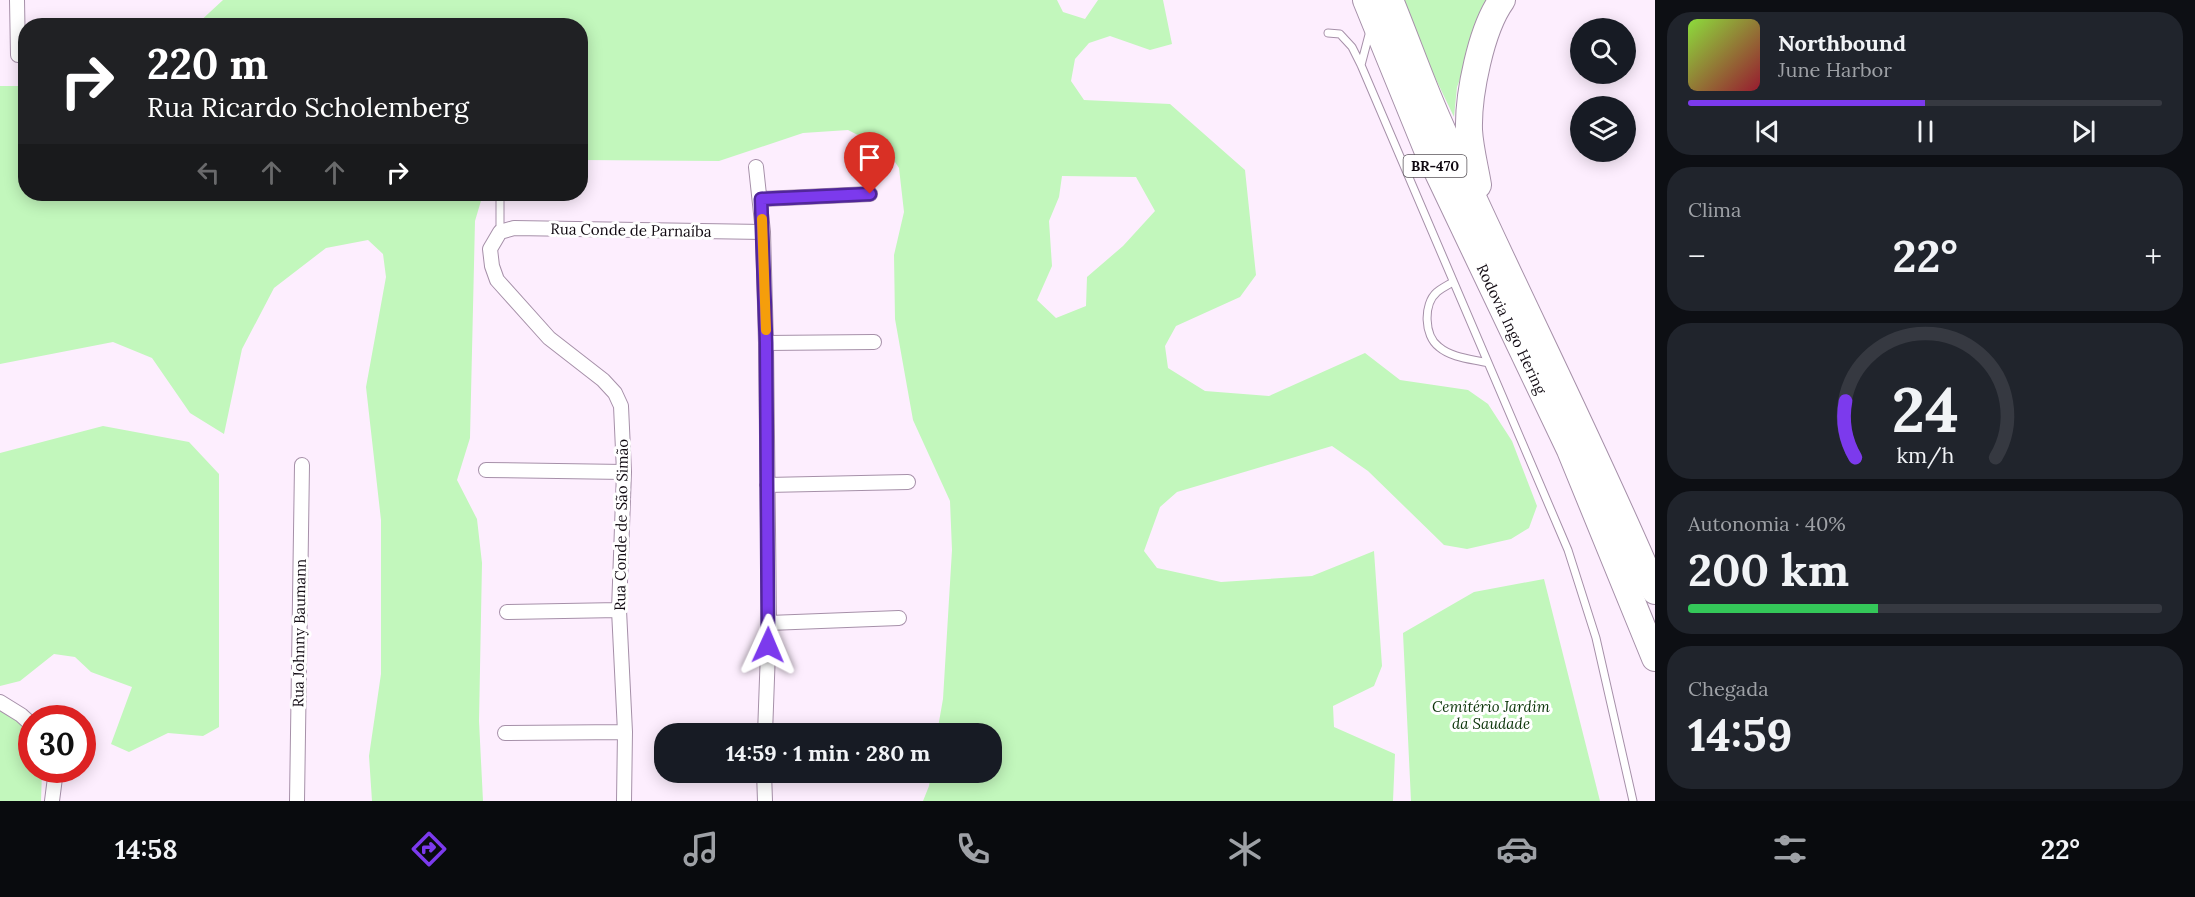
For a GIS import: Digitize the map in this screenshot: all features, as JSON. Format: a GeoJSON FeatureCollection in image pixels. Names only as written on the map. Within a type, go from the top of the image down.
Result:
{"type":"FeatureCollection","features":[{"type":"Feature","properties":{"kind":"highway"},"geometry":{"type":"LineString","coordinates":[[1502,0],[1485,36],[1474,77],[1469,130],[1478,188],[1506,268]]}},
{"type":"Feature","properties":{"kind":"highway","name":"Rodovia Ingo Hering"},"geometry":{"type":"LineString","coordinates":[[1376,6],[1436,116],[1612,492],[1655,591]]}},
{"type":"Feature","properties":{"kind":"highway","name":"Rodovia Ingo Hering"},"geometry":{"type":"LineString","coordinates":[[1376,6],[1428,152],[1570,450],[1653,657]]}},
{"type":"Feature","properties":{"kind":"street"},"geometry":{"type":"LineString","coordinates":[[16,0],[18,56]]}},
{"type":"Feature","properties":{"kind":"street"},"geometry":{"type":"LineString","coordinates":[[756,167],[763,232],[766,343],[769,623],[765,723]]}},
{"type":"Feature","properties":{"kind":"street"},"geometry":{"type":"LineString","coordinates":[[761,199],[870,194]]}},
{"type":"Feature","properties":{"kind":"street","name":"Rua Conde de Parnaíba"},"geometry":{"type":"LineString","coordinates":[[500,232],[514,228],[763,232]]}},
{"type":"Feature","properties":{"kind":"street","name":"Rua Conde de São Simão"},"geometry":{"type":"LineString","coordinates":[[500,232],[490,249],[497,280],[549,338],[586,366],[615,393],[621,406],[624,472],[619,610],[625,732],[624,801]]}},
{"type":"Feature","properties":{"kind":"street"},"geometry":{"type":"LineString","coordinates":[[766,343],[874,342]]}},
{"type":"Feature","properties":{"kind":"street","name":"Rua Johnny Baumann"},"geometry":{"type":"LineString","coordinates":[[297,801],[302,465]]}},
{"type":"Feature","properties":{"kind":"street"},"geometry":{"type":"LineString","coordinates":[[486,470],[624,472]]}},
{"type":"Feature","properties":{"kind":"street"},"geometry":{"type":"LineString","coordinates":[[767,485],[908,482]]}},
{"type":"Feature","properties":{"kind":"street"},"geometry":{"type":"LineString","coordinates":[[507,612],[619,610]]}},
{"type":"Feature","properties":{"kind":"street"},"geometry":{"type":"LineString","coordinates":[[769,623],[899,618]]}},
{"type":"Feature","properties":{"kind":"street"},"geometry":{"type":"LineString","coordinates":[[0,702],[18,713]]}},
{"type":"Feature","properties":{"kind":"street"},"geometry":{"type":"LineString","coordinates":[[505,734],[625,732]]}},
{"type":"Feature","properties":{"kind":"street"},"geometry":{"type":"LineString","coordinates":[[52,801],[54,783]]}},
{"type":"Feature","properties":{"kind":"street"},"geometry":{"type":"LineString","coordinates":[[765,783],[765,801]]}},
{"type":"Feature","properties":{"kind":"lane"},"geometry":{"type":"LineString","coordinates":[[1361,65],[1376,6]]}},
{"type":"Feature","properties":{"kind":"lane"},"geometry":{"type":"LineString","coordinates":[[1328,33],[1340,34],[1352,47],[1361,65],[1568,550],[1596,638],[1634,801]]}},
{"type":"Feature","properties":{"kind":"lane"},"geometry":{"type":"LineString","coordinates":[[500,201],[500,232]]}},
{"type":"Feature","properties":{"kind":"lane"},"geometry":{"type":"LineString","coordinates":[[1453,282],[1436,292],[1428,305],[1428,329],[1437,346],[1453,355],[1488,363]]}},
{"type":"Feature","properties":{"kind":"green space"},"geometry":{"type":"Polygon","coordinates":[[[223,0],[1057,0],[1063,12],[1085,19],[1098,0],[1163,0],[1172,44],[1150,50],[1110,36],[1089,43],[1075,59],[1071,81],[1084,100],[1170,104],[1245,170],[1256,275],[1240,297],[1176,326],[1165,346],[1168,368],[1205,391],[1269,396],[1365,353],[1400,380],[1468,390],[1488,404],[1512,441],[1537,506],[1529,528],[1511,539],[1467,549],[1444,545],[1368,471],[1332,446],[1177,492],[1160,507],[1144,551],[1157,568],[1221,582],[1312,576],[1374,551],[1382,666],[1374,686],[1333,706],[1334,727],[1395,754],[1393,801],[923,801],[929,783],[1002,783],[1002,723],[939,723],[943,699],[952,550],[950,501],[913,420],[895,319],[894,255],[904,212],[899,168],[887,150],[848,130],[803,133],[719,161],[588,160],[588,18],[204,18],[223,0]],[[1062,176],[1059,197],[1049,221],[1052,266],[1037,300],[1056,318],[1086,306],[1087,277],[1123,246],[1155,211],[1136,177],[1062,176]]]}},
{"type":"Feature","properties":{"kind":"green space"},"geometry":{"type":"Polygon","coordinates":[[[1404,0],[1493,0],[1486,11],[1457,87],[1454,117],[1420,46],[1404,0]]]}},
{"type":"Feature","properties":{"kind":"green space"},"geometry":{"type":"Polygon","coordinates":[[[0,86],[18,86],[18,201],[481,201],[475,221],[470,438],[457,480],[477,519],[482,563],[479,721],[483,801],[372,801],[369,756],[381,674],[381,520],[366,387],[386,277],[383,254],[368,240],[326,248],[274,288],[242,349],[224,434],[190,413],[152,358],[113,342],[0,364],[0,86]]]}},
{"type":"Feature","properties":{"kind":"green space"},"geometry":{"type":"Polygon","coordinates":[[[103,426],[189,442],[219,474],[219,727],[203,736],[168,733],[129,752],[111,744],[132,687],[91,672],[75,657],[54,654],[20,681],[0,686],[0,453],[103,426]]]}},
{"type":"Feature","properties":{"kind":"green space","name":"Cemitério Jardim da Saudade"},"geometry":{"type":"Polygon","coordinates":[[[1544,579],[1600,801],[1411,801],[1403,633],[1474,592],[1544,579]]]}},
{"type":"Feature","properties":{"kind":"green space"},"geometry":{"type":"Polygon","coordinates":[[[0,709],[18,722],[18,783],[42,783],[41,801],[0,801],[0,709]]]}},
{"type":"Feature","properties":{"kind":"slow traffic"},"geometry":{"type":"LineString","coordinates":[[762,219],[766,330]]}},
{"type":"Feature","properties":{"kind":"route"},"geometry":{"type":"LineString","coordinates":[[768,645],[766,343],[761,199],[870,194]]}}]}
